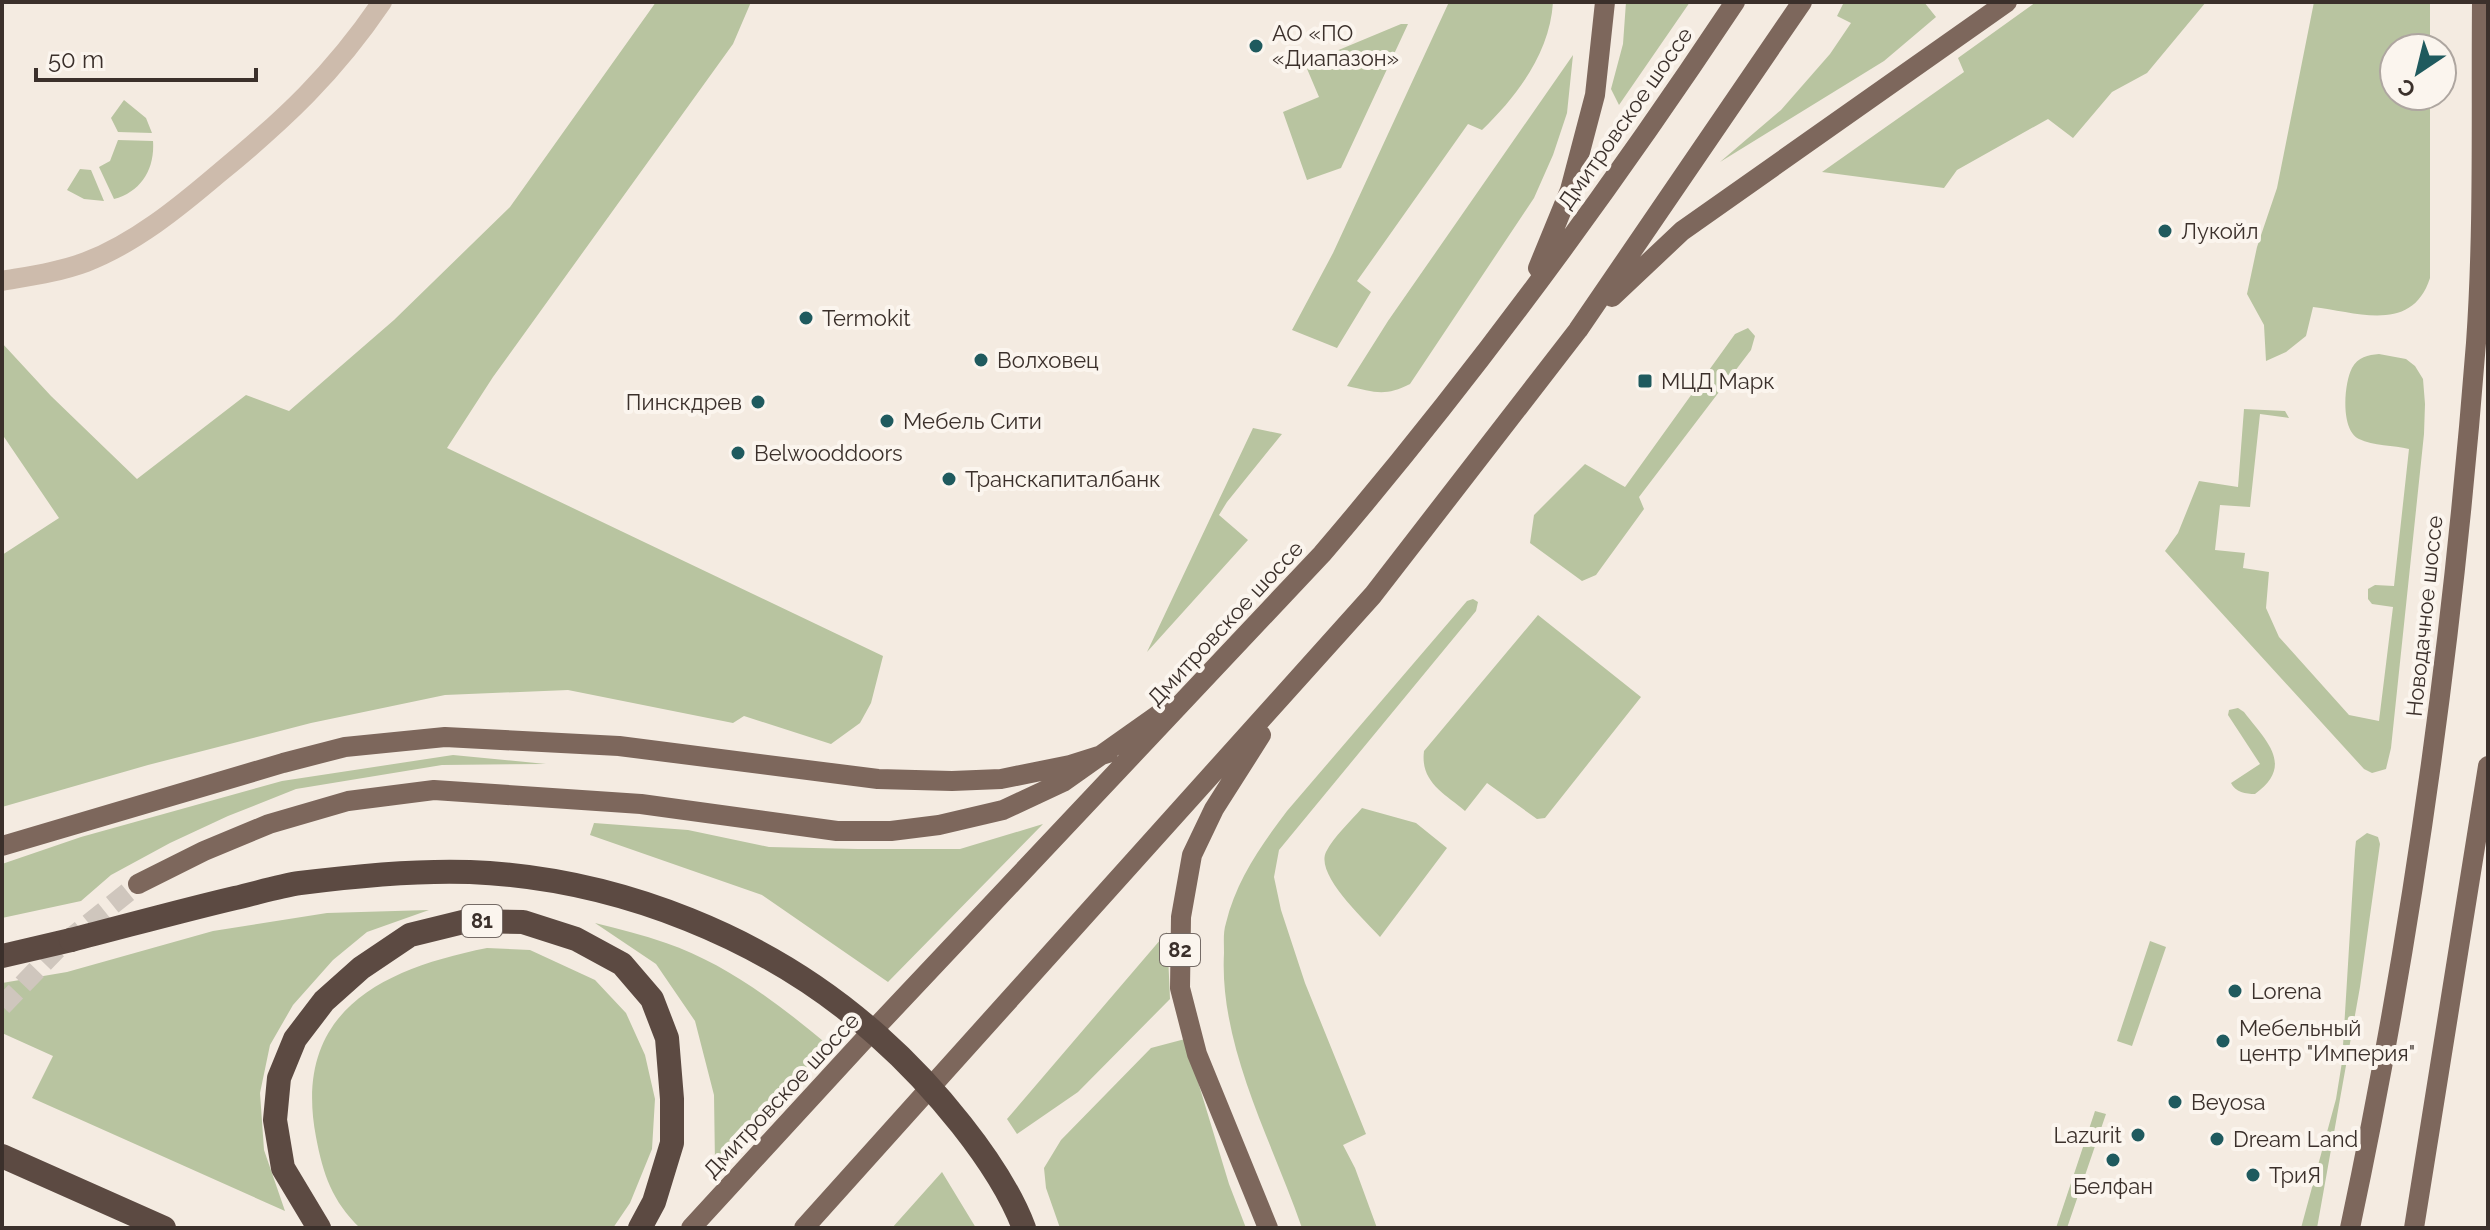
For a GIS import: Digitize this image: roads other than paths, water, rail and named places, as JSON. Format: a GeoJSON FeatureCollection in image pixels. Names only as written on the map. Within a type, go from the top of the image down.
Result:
{"type":"FeatureCollection","features":[{"type":"Feature","properties":{"kind":"highway"},"geometry":{"type":"LineString","coordinates":[[2,956],[298,883],[469,872],[534,878],[616,895],[691,920],[767,956],[844,1005],[913,1067],[969,1136],[1017,1210],[1024,1228]]}},
{"type":"Feature","properties":{"kind":"highway","name":"81"},"geometry":{"type":"LineString","coordinates":[[319,1228],[283,1168],[275,1120],[279,1078],[295,1039],[324,1001],[361,968],[410,935],[467,921],[523,922],[576,939],[622,964],[652,999],[667,1038],[672,1143],[654,1202],[640,1228]]}},
{"type":"Feature","properties":{"kind":"highway"},"geometry":{"type":"LineString","coordinates":[[2,1156],[164,1228]]}},
{"type":"Feature","properties":{"kind":"main road"},"geometry":{"type":"LineString","coordinates":[[1527,295],[1570,190],[1595,95],[1605,2]]}},
{"type":"Feature","properties":{"kind":"main road","name":"Дмитровское шоссе"},"geometry":{"type":"LineString","coordinates":[[691,1228],[1322,554],[1368,500],[1655,123],[1735,2]]}},
{"type":"Feature","properties":{"kind":"main road"},"geometry":{"type":"LineString","coordinates":[[804,1228],[1373,595],[1578,330],[1802,2]]}},
{"type":"Feature","properties":{"kind":"main road"},"geometry":{"type":"LineString","coordinates":[[1578,330],[1682,231],[2007,2]]}},
{"type":"Feature","properties":{"kind":"main road","name":"Новодачное шоссе"},"geometry":{"type":"LineString","coordinates":[[2350,1228],[2370,1137],[2423,824],[2450,623],[2476,341],[2482,2]]}},
{"type":"Feature","properties":{"kind":"main road","name":"82"},"geometry":{"type":"LineString","coordinates":[[1268,1228],[1197,1054],[1180,988],[1181,917],[1192,855],[1214,809],[1293,685]]}},
{"type":"Feature","properties":{"kind":"main road"},"geometry":{"type":"LineString","coordinates":[[138,884],[204,851],[269,824],[348,801],[434,790],[641,804],[837,831],[891,831],[939,825],[1003,810],[1063,782],[1198,687]]}},
{"type":"Feature","properties":{"kind":"main road"},"geometry":{"type":"LineString","coordinates":[[2,846],[333,750],[445,737],[619,746],[878,779],[952,781],[1001,779],[1070,765],[1108,753]]}},
{"type":"Feature","properties":{"kind":"main road"},"geometry":{"type":"LineString","coordinates":[[2414,1228],[2488,766]]}},
{"type":"Feature","properties":{"kind":"street"},"geometry":{"type":"LineString","coordinates":[[2,281],[86,262],[122,244],[180,206],[319,84],[352,46],[382,2]]}},
{"type":"Feature","properties":{"kind":"tunnel"},"geometry":{"type":"LineString","coordinates":[[2,1006],[56,950],[138,884]]}},
{"type":"Feature","properties":{"kind":"place","name":"АО «ПО «Диапазон»"},"geometry":{"type":"Point","coordinates":[1256,46]}},
{"type":"Feature","properties":{"kind":"place","name":"Лукойл"},"geometry":{"type":"Point","coordinates":[2165,231]}},
{"type":"Feature","properties":{"kind":"place","name":"Termokit"},"geometry":{"type":"Point","coordinates":[806,318]}},
{"type":"Feature","properties":{"kind":"place","name":"Волховец"},"geometry":{"type":"Point","coordinates":[981,360]}},
{"type":"Feature","properties":{"kind":"place","name":"МЦД Марк"},"geometry":{"type":"Point","coordinates":[1645,381]}},
{"type":"Feature","properties":{"kind":"place","name":"Пинскдрев"},"geometry":{"type":"Point","coordinates":[758,402]}},
{"type":"Feature","properties":{"kind":"place","name":"Мебель Сити"},"geometry":{"type":"Point","coordinates":[887,421]}},
{"type":"Feature","properties":{"kind":"place","name":"Belwooddoors"},"geometry":{"type":"Point","coordinates":[738,453]}},
{"type":"Feature","properties":{"kind":"place","name":"Транскапиталбанк"},"geometry":{"type":"Point","coordinates":[949,479]}},
{"type":"Feature","properties":{"kind":"place","name":"Lorena"},"geometry":{"type":"Point","coordinates":[2235,991]}},
{"type":"Feature","properties":{"kind":"place","name":"Мебельный центр \"Империя\""},"geometry":{"type":"Point","coordinates":[2223,1041]}},
{"type":"Feature","properties":{"kind":"place","name":"Beyosa"},"geometry":{"type":"Point","coordinates":[2175,1102]}},
{"type":"Feature","properties":{"kind":"place","name":"Lazurit"},"geometry":{"type":"Point","coordinates":[2138,1135]}},
{"type":"Feature","properties":{"kind":"place","name":"Dream Land"},"geometry":{"type":"Point","coordinates":[2217,1139]}},
{"type":"Feature","properties":{"kind":"place","name":"Белфан"},"geometry":{"type":"Point","coordinates":[2113,1160]}},
{"type":"Feature","properties":{"kind":"place","name":"ТриЯ"},"geometry":{"type":"Point","coordinates":[2253,1175]}}]}
